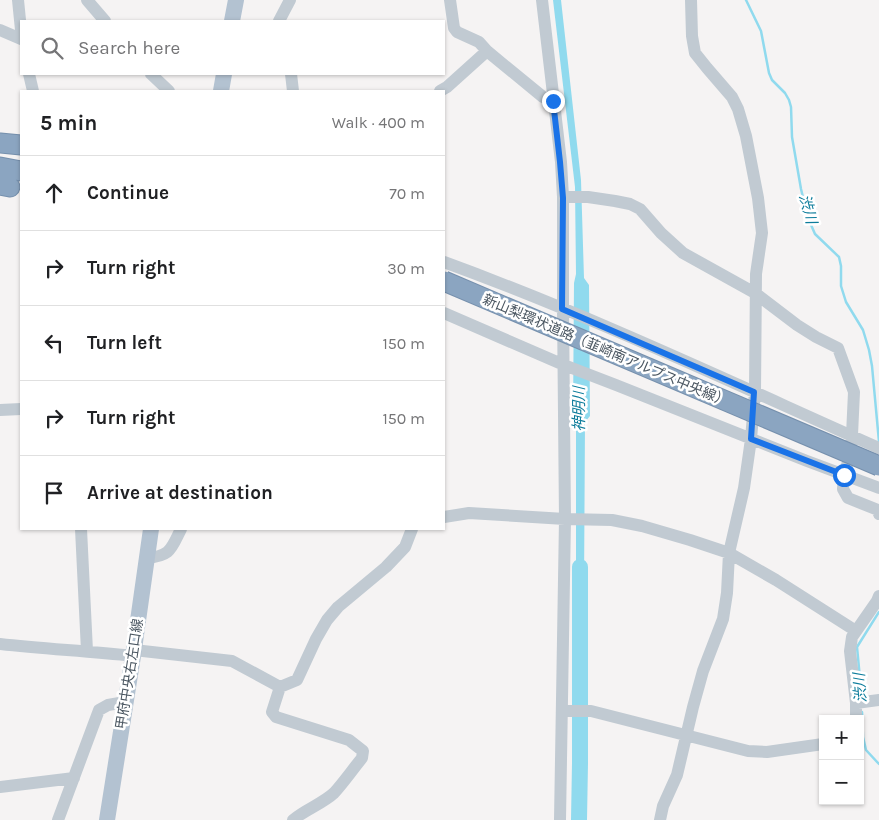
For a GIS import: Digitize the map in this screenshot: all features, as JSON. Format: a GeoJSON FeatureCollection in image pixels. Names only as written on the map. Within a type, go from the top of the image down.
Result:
{"type":"FeatureCollection","features":[{"type":"Feature","properties":{"kind":"highway"},"geometry":{"type":"LineString","coordinates":[[0,142],[20,143]]}},
{"type":"Feature","properties":{"kind":"highway"},"geometry":{"type":"LineString","coordinates":[[0,156],[20,160]]}},
{"type":"Feature","properties":{"kind":"highway"},"geometry":{"type":"LineString","coordinates":[[0,167],[20,171]]}},
{"type":"Feature","properties":{"kind":"highway","name":"新山梨環状道路（韮崎南アルプス中央線）"},"geometry":{"type":"LineString","coordinates":[[445,282],[879,466]]}},
{"type":"Feature","properties":{"kind":"main road"},"geometry":{"type":"LineString","coordinates":[[232,20],[236,0]]}},
{"type":"Feature","properties":{"kind":"main road"},"geometry":{"type":"LineString","coordinates":[[221,90],[224,75]]}},
{"type":"Feature","properties":{"kind":"main road","name":"甲府中央右左口線"},"geometry":{"type":"LineString","coordinates":[[107,820],[151,530]]}},
{"type":"Feature","properties":{"kind":"street"},"geometry":{"type":"LineString","coordinates":[[18,0],[20,20]]}},
{"type":"Feature","properties":{"kind":"street"},"geometry":{"type":"LineString","coordinates":[[87,0],[104,20]]}},
{"type":"Feature","properties":{"kind":"street"},"geometry":{"type":"LineString","coordinates":[[281,20],[290,0]]}},
{"type":"Feature","properties":{"kind":"street"},"geometry":{"type":"LineString","coordinates":[[450,0],[454,28],[457,32],[479,42],[487,52],[543,97],[553,101]]}},
{"type":"Feature","properties":{"kind":"street"},"geometry":{"type":"LineString","coordinates":[[542,0],[565,198],[568,367],[567,519],[565,711],[560,820]]}},
{"type":"Feature","properties":{"kind":"street"},"geometry":{"type":"LineString","coordinates":[[660,820],[663,806],[677,775],[693,707],[723,619],[727,594],[729,553],[744,488],[751,439],[754,392],[756,274],[762,233],[758,198],[746,136],[738,109],[732,96],[696,54],[692,36],[691,0]]}},
{"type":"Feature","properties":{"kind":"street"},"geometry":{"type":"LineString","coordinates":[[0,30],[20,39]]}},
{"type":"Feature","properties":{"kind":"street"},"geometry":{"type":"LineString","coordinates":[[442,90],[487,52]]}},
{"type":"Feature","properties":{"kind":"street"},"geometry":{"type":"LineString","coordinates":[[28,75],[33,90]]}},
{"type":"Feature","properties":{"kind":"street"},"geometry":{"type":"LineString","coordinates":[[152,75],[168,90]]}},
{"type":"Feature","properties":{"kind":"street"},"geometry":{"type":"LineString","coordinates":[[291,75],[293,90]]}},
{"type":"Feature","properties":{"kind":"street"},"geometry":{"type":"LineString","coordinates":[[0,138],[20,143]]}},
{"type":"Feature","properties":{"kind":"street"},"geometry":{"type":"LineString","coordinates":[[565,198],[588,197],[615,200],[640,209],[661,233],[683,253],[755,293],[797,325],[838,348],[854,392],[852,436],[843,489],[848,498],[878,510],[879,514]]}},
{"type":"Feature","properties":{"kind":"street"},"geometry":{"type":"LineString","coordinates":[[445,262],[587,319],[876,446]]}},
{"type":"Feature","properties":{"kind":"street"},"geometry":{"type":"LineString","coordinates":[[445,313],[568,367],[879,488]]}},
{"type":"Feature","properties":{"kind":"street"},"geometry":{"type":"LineString","coordinates":[[0,410],[20,409]]}},
{"type":"Feature","properties":{"kind":"street"},"geometry":{"type":"LineString","coordinates":[[445,517],[469,513],[612,520],[642,526],[729,553],[776,580],[856,631]]}},
{"type":"Feature","properties":{"kind":"street"},"geometry":{"type":"LineString","coordinates":[[80,530],[87,651]]}},
{"type":"Feature","properties":{"kind":"street"},"geometry":{"type":"LineString","coordinates":[[146,558],[159,557],[168,552],[180,530]]}},
{"type":"Feature","properties":{"kind":"street"},"geometry":{"type":"LineString","coordinates":[[294,820],[333,793],[362,758],[364,751],[349,740],[276,717],[272,712],[280,687],[297,680],[327,620],[338,607],[386,567],[406,547],[412,530]]}},
{"type":"Feature","properties":{"kind":"street"},"geometry":{"type":"LineString","coordinates":[[856,715],[850,651],[852,637],[879,596]]}},
{"type":"Feature","properties":{"kind":"street"},"geometry":{"type":"LineString","coordinates":[[0,644],[34,648],[232,661],[280,687]]}},
{"type":"Feature","properties":{"kind":"street"},"geometry":{"type":"LineString","coordinates":[[856,703],[879,700]]}},
{"type":"Feature","properties":{"kind":"street"},"geometry":{"type":"LineString","coordinates":[[58,820],[99,710],[108,705],[125,702]]}},
{"type":"Feature","properties":{"kind":"street"},"geometry":{"type":"LineString","coordinates":[[565,711],[589,712],[748,751],[767,752],[819,745]]}},
{"type":"Feature","properties":{"kind":"street"},"geometry":{"type":"LineString","coordinates":[[0,787],[74,778]]}},
{"type":"Feature","properties":{"kind":"water"},"geometry":{"type":"Polygon","coordinates":[[[553,0],[561,0],[581,180],[584,278],[589,285],[590,416],[585,422],[584,590],[576,590],[576,424],[573,416],[574,283],[576,274],[575,187],[553,0]]]}},
{"type":"Feature","properties":{"kind":"waterway","name":"渋川"},"geometry":{"type":"LineString","coordinates":[[746,0],[761,31],[769,73],[772,80],[785,93],[791,107],[792,137],[808,218],[815,234],[839,257],[841,286],[846,302],[863,330],[872,366],[879,442]]}},
{"type":"Feature","properties":{"kind":"waterway","name":"神明川"},"geometry":{"type":"LineString","coordinates":[[579,820],[580,567]]}},
{"type":"Feature","properties":{"kind":"waterway","name":"渋川"},"geometry":{"type":"LineString","coordinates":[[861,689],[857,647],[879,612]]}},
{"type":"Feature","properties":{"kind":"waterway","name":"渋川"},"geometry":{"type":"LineString","coordinates":[[862,712],[863,737],[866,750],[879,764]]}},
{"type":"Feature","properties":{"kind":"route"},"geometry":{"type":"LineString","coordinates":[[553,101],[563,198],[562,309],[754,392],[751,439],[844,475]]}}]}
